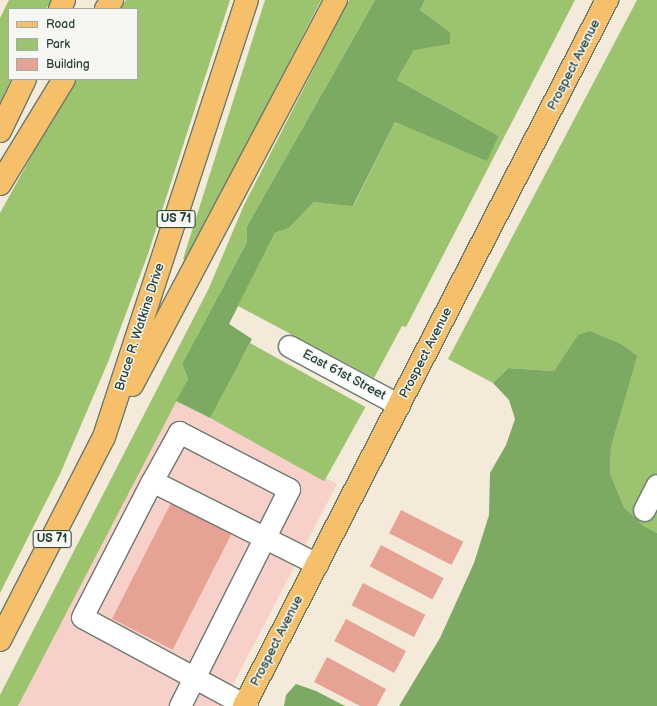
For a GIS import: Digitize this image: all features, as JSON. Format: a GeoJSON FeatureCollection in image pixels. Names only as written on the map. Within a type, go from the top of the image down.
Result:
{"type":"FeatureCollection","features":[{"type":"Feature","properties":{"kind":"main road","name":"Bruce R. Watkins Drive"},"geometry":{"type":"LineString","coordinates":[[0,640],[104,437],[247,0]]}},
{"type":"Feature","properties":{"kind":"main road"},"geometry":{"type":"LineString","coordinates":[[104,437],[336,0]]}},
{"type":"Feature","properties":{"kind":"main road","name":"Prospect Avenue"},"geometry":{"type":"LineString","coordinates":[[245,706],[607,0]]}},
{"type":"Feature","properties":{"kind":"main road"},"geometry":{"type":"LineString","coordinates":[[0,131],[25,80]]}},
{"type":"Feature","properties":{"kind":"main road"},"geometry":{"type":"LineString","coordinates":[[0,184],[63,80]]}},
{"type":"Feature","properties":{"kind":"street","name":"East 61st Street"},"geometry":{"type":"LineString","coordinates":[[289,346],[399,405]]}},
{"type":"Feature","properties":{"kind":"street"},"geometry":{"type":"LineString","coordinates":[[180,706],[194,678],[265,537],[289,489],[179,432],[152,480],[82,617],[194,678],[245,706]]}},
{"type":"Feature","properties":{"kind":"street"},"geometry":{"type":"LineString","coordinates":[[152,480],[317,564]]}},
{"type":"Feature","properties":{"kind":"street"},"geometry":{"type":"LineString","coordinates":[[644,510],[657,485]]}},
{"type":"Feature","properties":{"kind":"shaded area"},"geometry":{"type":"Polygon","coordinates":[[[176,401],[337,484],[222,706],[18,706],[176,401]]]}},
{"type":"Feature","properties":{"kind":"green space"},"geometry":{"type":"Polygon","coordinates":[[[9,0],[52,0],[47,8],[8,8],[8,80],[11,80],[0,103],[0,18],[9,0]]]}},
{"type":"Feature","properties":{"kind":"green space"},"geometry":{"type":"Polygon","coordinates":[[[126,0],[230,0],[148,254],[108,362],[60,474],[0,593],[0,213],[73,80],[138,80],[138,8],[121,8],[126,0]]]}},
{"type":"Feature","properties":{"kind":"green space"},"geometry":{"type":"Polygon","coordinates":[[[265,0],[321,0],[187,260],[183,259],[265,0]]]}},
{"type":"Feature","properties":{"kind":"green space"},"geometry":{"type":"Polygon","coordinates":[[[349,0],[375,0],[247,226],[247,242],[182,364],[188,379],[18,706],[0,706],[0,695],[209,288],[244,205],[349,0]]]}},
{"type":"Feature","properties":{"kind":"green space"},"geometry":{"type":"Polygon","coordinates":[[[375,0],[425,0],[420,10],[450,32],[450,44],[414,50],[397,80],[499,136],[487,161],[395,122],[353,206],[314,202],[289,228],[275,233],[229,324],[252,339],[210,418],[176,401],[188,379],[182,364],[247,242],[247,226],[375,0]]]}},
{"type":"Feature","properties":{"kind":"green space"},"geometry":{"type":"Polygon","coordinates":[[[425,0],[575,0],[406,327],[402,326],[374,378],[238,306],[275,233],[289,228],[314,202],[354,205],[395,122],[487,160],[499,136],[397,80],[414,50],[450,32],[420,10],[425,0]]]}},
{"type":"Feature","properties":{"kind":"green space"},"geometry":{"type":"Polygon","coordinates":[[[637,0],[657,0],[657,533],[644,526],[624,507],[610,473],[611,447],[636,356],[623,345],[578,336],[554,371],[508,368],[493,383],[448,359],[637,0]]]}},
{"type":"Feature","properties":{"kind":"green space"},"geometry":{"type":"Polygon","coordinates":[[[590,331],[623,345],[637,356],[611,447],[610,473],[624,507],[644,526],[657,533],[657,706],[399,706],[440,638],[474,563],[489,515],[490,473],[506,445],[515,419],[509,400],[493,383],[508,368],[554,371],[578,335],[590,331]]]}},
{"type":"Feature","properties":{"kind":"green space"},"geometry":{"type":"Polygon","coordinates":[[[250,343],[365,407],[324,481],[209,417],[250,343]]]}},
{"type":"Feature","properties":{"kind":"green space"},"geometry":{"type":"Polygon","coordinates":[[[296,684],[316,691],[345,706],[284,706],[286,695],[296,684]]]}},
{"type":"Feature","properties":{"kind":"building"},"geometry":{"type":"Polygon","coordinates":[[[171,503],[232,534],[173,650],[112,619],[171,503]]]}},
{"type":"Feature","properties":{"kind":"building"},"geometry":{"type":"Polygon","coordinates":[[[401,510],[463,542],[452,565],[389,533],[401,510]]]}},
{"type":"Feature","properties":{"kind":"building"},"geometry":{"type":"Polygon","coordinates":[[[381,545],[444,578],[432,600],[370,566],[381,545]]]}},
{"type":"Feature","properties":{"kind":"building"},"geometry":{"type":"Polygon","coordinates":[[[363,583],[425,615],[414,637],[352,605],[363,583]]]}},
{"type":"Feature","properties":{"kind":"building"},"geometry":{"type":"Polygon","coordinates":[[[346,619],[406,651],[394,673],[334,641],[346,619]]]}},
{"type":"Feature","properties":{"kind":"building"},"geometry":{"type":"Polygon","coordinates":[[[327,657],[386,689],[377,706],[360,706],[314,682],[327,657]]]}}]}
